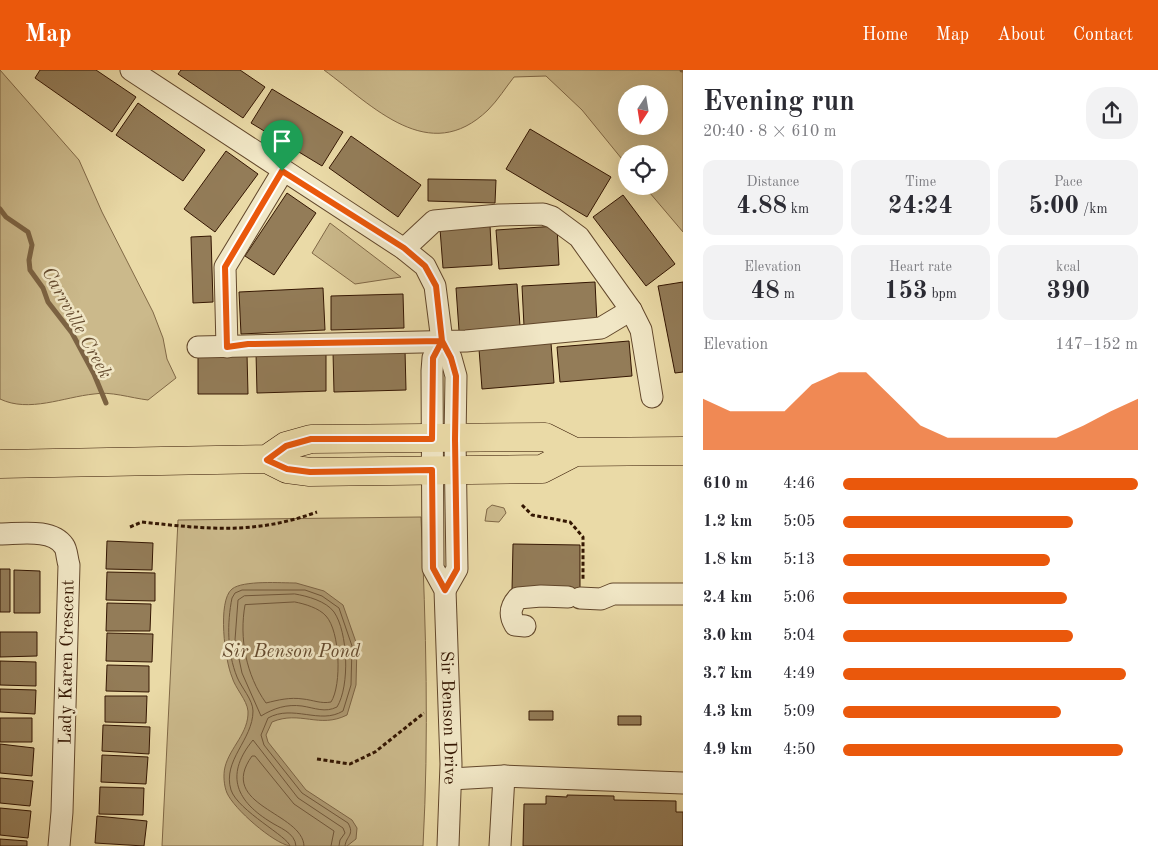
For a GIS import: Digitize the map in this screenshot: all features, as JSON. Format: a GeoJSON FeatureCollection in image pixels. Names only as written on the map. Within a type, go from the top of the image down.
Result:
{"type":"FeatureCollection","features":[{"type":"Feature","properties":{"kind":"main road"},"geometry":{"type":"LineString","coordinates":[[267,460],[286,446],[311,439],[545,437],[575,452]]}},
{"type":"Feature","properties":{"kind":"main road"},"geometry":{"type":"LineString","coordinates":[[0,464],[267,460],[287,469],[310,472],[542,469],[575,452],[683,450]]}},
{"type":"Feature","properties":{"kind":"street","name":"Sir Benson Drive"},"geometry":{"type":"LineString","coordinates":[[131,70],[282,171],[404,248],[425,266],[436,286],[442,341],[451,358],[456,376],[444,439],[443,469],[433,568],[445,590],[451,779],[448,846]]}},
{"type":"Feature","properties":{"kind":"street"},"geometry":{"type":"LineString","coordinates":[[227,347],[225,267],[282,171]]}},
{"type":"Feature","properties":{"kind":"street"},"geometry":{"type":"LineString","coordinates":[[404,248],[434,221],[499,215],[543,214],[552,218],[575,233],[631,310],[641,330],[652,396]]}},
{"type":"Feature","properties":{"kind":"street"},"geometry":{"type":"LineString","coordinates":[[198,347],[227,347],[248,344],[442,341],[601,328],[631,310]]}},
{"type":"Feature","properties":{"kind":"street","name":"Lady Karen Crescent"},"geometry":{"type":"LineString","coordinates":[[0,534],[40,534],[57,538],[65,547],[68,564],[62,812],[59,846]]}},
{"type":"Feature","properties":{"kind":"street"},"geometry":{"type":"LineString","coordinates":[[525,626],[515,625],[511,618],[510,612],[518,598],[541,596],[601,599],[613,594],[683,594]]}},
{"type":"Feature","properties":{"kind":"street"},"geometry":{"type":"LineString","coordinates":[[451,779],[504,776],[683,783]]}},
{"type":"Feature","properties":{"kind":"street"},"geometry":{"type":"LineString","coordinates":[[500,846],[504,776]]}},
{"type":"Feature","properties":{"kind":"path"},"geometry":{"type":"LineString","coordinates":[[522,505],[532,516],[570,522],[583,537],[577,598]]}},
{"type":"Feature","properties":{"kind":"path"},"geometry":{"type":"LineString","coordinates":[[130,527],[142,522],[221,530],[254,528],[288,523],[318,512]]}},
{"type":"Feature","properties":{"kind":"path"},"geometry":{"type":"LineString","coordinates":[[318,759],[350,764],[375,752],[424,713]]}},
{"type":"Feature","properties":{"kind":"shaded area"},"geometry":{"type":"Polygon","coordinates":[[[0,70],[79,160],[102,212],[153,312],[163,338],[167,359],[176,378],[148,400],[100,393],[47,403],[23,405],[0,399],[0,70]]]}},
{"type":"Feature","properties":{"kind":"shaded area"},"geometry":{"type":"Polygon","coordinates":[[[324,70],[683,70],[683,232],[652,195],[668,195],[668,145],[618,145],[618,154],[582,110],[546,76],[514,77],[488,110],[466,126],[444,133],[423,132],[402,125],[382,114],[324,70]]]}},
{"type":"Feature","properties":{"kind":"shaded area"},"geometry":{"type":"Polygon","coordinates":[[[330,223],[401,277],[355,284],[312,253],[330,223]]]}},
{"type":"Feature","properties":{"kind":"shaded area"},"geometry":{"type":"Polygon","coordinates":[[[492,505],[504,508],[506,513],[499,522],[485,521],[487,509],[492,505]]]}},
{"type":"Feature","properties":{"kind":"shaded area"},"geometry":{"type":"Polygon","coordinates":[[[421,517],[426,682],[423,846],[162,846],[178,520],[421,517]]]}},
{"type":"Feature","properties":{"kind":"water","name":"Sir Benson Pond"},"geometry":{"type":"Polygon","coordinates":[[[296,583],[324,591],[343,605],[357,645],[356,685],[347,715],[327,720],[282,719],[272,722],[266,735],[268,742],[306,790],[352,820],[357,828],[356,839],[347,846],[290,846],[283,844],[264,832],[237,808],[225,787],[224,777],[227,760],[248,719],[246,703],[234,681],[227,658],[224,618],[227,596],[232,589],[245,584],[296,583]]]}},
{"type":"Feature","properties":{"kind":"building"},"geometry":{"type":"Polygon","coordinates":[[[40,70],[96,70],[136,97],[112,132],[35,78],[40,70]]]}},
{"type":"Feature","properties":{"kind":"building"},"geometry":{"type":"Polygon","coordinates":[[[181,70],[240,70],[265,87],[243,118],[178,74],[181,70]]]}},
{"type":"Feature","properties":{"kind":"building"},"geometry":{"type":"Polygon","coordinates":[[[272,89],[343,132],[322,166],[251,123],[272,89]]]}},
{"type":"Feature","properties":{"kind":"building"},"geometry":{"type":"Polygon","coordinates":[[[138,103],[205,150],[183,181],[116,135],[138,103]]]}},
{"type":"Feature","properties":{"kind":"building"},"geometry":{"type":"Polygon","coordinates":[[[530,129],[611,177],[587,217],[506,169],[530,129]]]}},
{"type":"Feature","properties":{"kind":"building"},"geometry":{"type":"Polygon","coordinates":[[[351,136],[421,185],[398,217],[329,168],[351,136]]]}},
{"type":"Feature","properties":{"kind":"building"},"geometry":{"type":"Polygon","coordinates":[[[226,151],[258,174],[215,232],[184,209],[226,151]]]}},
{"type":"Feature","properties":{"kind":"building"},"geometry":{"type":"Polygon","coordinates":[[[428,179],[496,180],[495,203],[428,201],[428,179]]]}},
{"type":"Feature","properties":{"kind":"building"},"geometry":{"type":"Polygon","coordinates":[[[287,193],[316,213],[274,275],[245,256],[287,193]]]}},
{"type":"Feature","properties":{"kind":"building"},"geometry":{"type":"Polygon","coordinates":[[[623,195],[675,264],[646,286],[593,217],[623,195]]]}},
{"type":"Feature","properties":{"kind":"building"},"geometry":{"type":"Polygon","coordinates":[[[490,225],[492,265],[443,268],[440,229],[490,225]]]}},
{"type":"Feature","properties":{"kind":"building"},"geometry":{"type":"Polygon","coordinates":[[[557,226],[559,265],[499,269],[496,230],[557,226]]]}},
{"type":"Feature","properties":{"kind":"building"},"geometry":{"type":"Polygon","coordinates":[[[211,236],[213,302],[193,303],[191,237],[211,236]]]}},
{"type":"Feature","properties":{"kind":"building"},"geometry":{"type":"Polygon","coordinates":[[[595,282],[597,323],[524,326],[522,286],[595,282]]]}},
{"type":"Feature","properties":{"kind":"building"},"geometry":{"type":"Polygon","coordinates":[[[683,282],[683,372],[675,373],[658,286],[683,282]]]}},
{"type":"Feature","properties":{"kind":"building"},"geometry":{"type":"Polygon","coordinates":[[[517,284],[520,326],[459,331],[456,288],[517,284]]]}},
{"type":"Feature","properties":{"kind":"building"},"geometry":{"type":"Polygon","coordinates":[[[323,288],[325,330],[241,334],[239,292],[323,288]]]}},
{"type":"Feature","properties":{"kind":"building"},"geometry":{"type":"Polygon","coordinates":[[[403,294],[404,328],[331,330],[331,296],[403,294]]]}},
{"type":"Feature","properties":{"kind":"building"},"geometry":{"type":"Polygon","coordinates":[[[629,341],[632,376],[560,382],[557,347],[629,341]]]}},
{"type":"Feature","properties":{"kind":"building"},"geometry":{"type":"Polygon","coordinates":[[[551,343],[554,383],[482,389],[479,349],[551,343]]]}},
{"type":"Feature","properties":{"kind":"building"},"geometry":{"type":"Polygon","coordinates":[[[405,350],[406,390],[334,392],[333,352],[405,350]]]}},
{"type":"Feature","properties":{"kind":"building"},"geometry":{"type":"Polygon","coordinates":[[[326,351],[326,391],[257,393],[256,353],[326,351]]]}},
{"type":"Feature","properties":{"kind":"building"},"geometry":{"type":"Polygon","coordinates":[[[247,354],[248,394],[198,394],[198,355],[247,354]]]}},
{"type":"Feature","properties":{"kind":"building"},"geometry":{"type":"Polygon","coordinates":[[[107,541],[153,543],[152,570],[106,569],[107,541]]]}},
{"type":"Feature","properties":{"kind":"building"},"geometry":{"type":"Polygon","coordinates":[[[513,544],[580,545],[580,605],[512,590],[513,544]]]}},
{"type":"Feature","properties":{"kind":"building"},"geometry":{"type":"Polygon","coordinates":[[[0,569],[10,569],[10,612],[0,612],[0,569]]]}},
{"type":"Feature","properties":{"kind":"building"},"geometry":{"type":"Polygon","coordinates":[[[14,570],[40,571],[40,613],[14,613],[14,570]]]}},
{"type":"Feature","properties":{"kind":"building"},"geometry":{"type":"Polygon","coordinates":[[[107,572],[155,573],[155,601],[106,600],[107,572]]]}},
{"type":"Feature","properties":{"kind":"building"},"geometry":{"type":"Polygon","coordinates":[[[107,603],[151,604],[150,631],[106,631],[107,603]]]}},
{"type":"Feature","properties":{"kind":"building"},"geometry":{"type":"Polygon","coordinates":[[[0,632],[37,632],[37,656],[0,657],[0,632]]]}},
{"type":"Feature","properties":{"kind":"building"},"geometry":{"type":"Polygon","coordinates":[[[107,633],[153,634],[152,662],[106,661],[107,633]]]}},
{"type":"Feature","properties":{"kind":"building"},"geometry":{"type":"Polygon","coordinates":[[[0,661],[36,662],[36,686],[0,685],[0,661]]]}},
{"type":"Feature","properties":{"kind":"building"},"geometry":{"type":"Polygon","coordinates":[[[107,665],[149,666],[149,692],[106,691],[107,665]]]}},
{"type":"Feature","properties":{"kind":"building"},"geometry":{"type":"Polygon","coordinates":[[[0,689],[36,690],[35,714],[0,712],[0,689]]]}},
{"type":"Feature","properties":{"kind":"building"},"geometry":{"type":"Polygon","coordinates":[[[105,696],[147,696],[146,723],[105,722],[105,696]]]}},
{"type":"Feature","properties":{"kind":"building"},"geometry":{"type":"Polygon","coordinates":[[[529,711],[553,711],[553,720],[529,720],[529,711]]]}},
{"type":"Feature","properties":{"kind":"building"},"geometry":{"type":"Polygon","coordinates":[[[618,716],[641,716],[641,725],[618,725],[618,716]]]}},
{"type":"Feature","properties":{"kind":"building"},"geometry":{"type":"Polygon","coordinates":[[[0,718],[32,718],[32,742],[0,742],[0,718]]]}},
{"type":"Feature","properties":{"kind":"building"},"geometry":{"type":"Polygon","coordinates":[[[103,725],[150,727],[149,754],[102,751],[103,725]]]}},
{"type":"Feature","properties":{"kind":"building"},"geometry":{"type":"Polygon","coordinates":[[[0,744],[34,748],[32,776],[0,773],[0,744]]]}},
{"type":"Feature","properties":{"kind":"building"},"geometry":{"type":"Polygon","coordinates":[[[102,755],[148,757],[146,784],[101,782],[102,755]]]}},
{"type":"Feature","properties":{"kind":"building"},"geometry":{"type":"Polygon","coordinates":[[[0,778],[33,781],[30,806],[0,803],[0,778]]]}},
{"type":"Feature","properties":{"kind":"building"},"geometry":{"type":"Polygon","coordinates":[[[100,787],[144,788],[143,815],[99,814],[100,787]]]}},
{"type":"Feature","properties":{"kind":"building"},"geometry":{"type":"Polygon","coordinates":[[[567,795],[614,796],[614,800],[676,801],[676,812],[683,812],[683,846],[523,846],[524,804],[546,804],[546,796],[567,797],[567,795]]]}},
{"type":"Feature","properties":{"kind":"building"},"geometry":{"type":"Polygon","coordinates":[[[0,808],[31,811],[28,838],[0,835],[0,808]]]}},
{"type":"Feature","properties":{"kind":"building"},"geometry":{"type":"Polygon","coordinates":[[[97,816],[147,821],[144,846],[95,843],[97,816]]]}},
{"type":"Feature","properties":{"kind":"building"},"geometry":{"type":"Polygon","coordinates":[[[0,839],[27,841],[27,846],[0,846],[0,839]]]}},
{"type":"Feature","properties":{"kind":"waterway","name":"Carrville Creek"},"geometry":{"type":"LineString","coordinates":[[0,209],[6,217],[28,232],[32,245],[29,260],[30,270],[43,288],[48,302],[72,333],[94,374],[106,403]]}},
{"type":"Feature","properties":{"kind":"route"},"geometry":{"type":"LineString","coordinates":[[282,171],[275,186],[233,250],[225,267],[227,347],[248,344],[412,343],[442,341],[433,358],[432,439],[311,439],[286,446],[267,460],[287,469],[310,472],[432,470],[433,568],[445,590],[457,569],[455,494],[456,376],[451,358],[442,341],[436,286],[425,266],[404,248],[282,171]]}}]}
